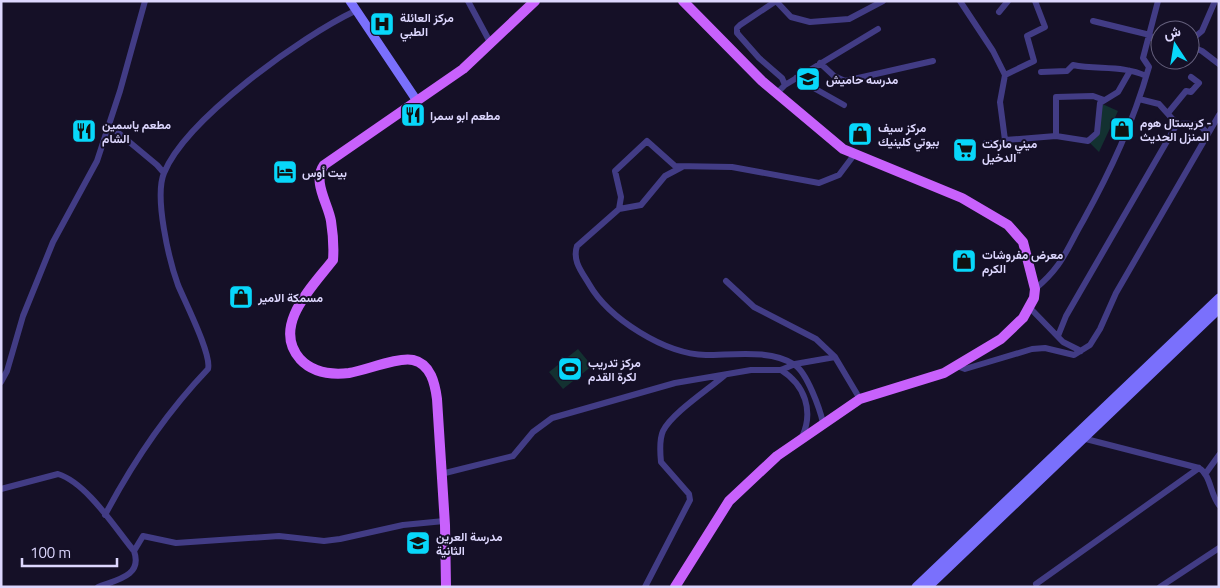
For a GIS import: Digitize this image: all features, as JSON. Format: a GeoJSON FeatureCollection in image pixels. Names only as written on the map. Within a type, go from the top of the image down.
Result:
{"type":"FeatureCollection","features":[{"type":"Feature","properties":{"kind":"main road"},"geometry":{"type":"LineString","coordinates":[[446,587],[444,521],[435,384],[424,365],[412,360],[348,373],[314,370],[297,356],[291,343],[290,332],[292,320],[300,301],[332,260],[331,219],[319,182],[319,171],[330,159],[463,70],[535,1]]}},
{"type":"Feature","properties":{"kind":"main road"},"geometry":{"type":"LineString","coordinates":[[675,587],[729,501],[777,456],[823,422],[860,399],[919,382],[957,366],[1009,332],[1030,308],[1035,289],[1023,242],[1008,225],[962,198],[854,155],[810,124],[683,1]]}},
{"type":"Feature","properties":{"kind":"street"},"geometry":{"type":"LineString","coordinates":[[1,382],[7,371],[23,316],[53,242],[97,161],[145,1]]}},
{"type":"Feature","properties":{"kind":"street"},"geometry":{"type":"LineString","coordinates":[[350,1],[417,101]]}},
{"type":"Feature","properties":{"kind":"street"},"geometry":{"type":"LineString","coordinates":[[468,1],[491,45]]}},
{"type":"Feature","properties":{"kind":"street"},"geometry":{"type":"LineString","coordinates":[[784,85],[782,78],[759,58],[737,32],[737,28],[740,25],[776,1],[791,17],[810,22],[849,19],[883,1]]}},
{"type":"Feature","properties":{"kind":"street"},"geometry":{"type":"LineString","coordinates":[[960,1],[993,51],[1005,74],[1000,102],[1005,140]]}},
{"type":"Feature","properties":{"kind":"street"},"geometry":{"type":"LineString","coordinates":[[999,12],[1008,1]]}},
{"type":"Feature","properties":{"kind":"street"},"geometry":{"type":"LineString","coordinates":[[1005,74],[1034,61],[1027,36],[1044,27],[1035,1]]}},
{"type":"Feature","properties":{"kind":"street"},"geometry":{"type":"LineString","coordinates":[[1035,289],[1050,276],[1066,257],[1130,129],[1149,66],[1143,58],[1158,1]]}},
{"type":"Feature","properties":{"kind":"street"},"geometry":{"type":"LineString","coordinates":[[1200,33],[1215,1]]}},
{"type":"Feature","properties":{"kind":"street"},"geometry":{"type":"LineString","coordinates":[[105,515],[130,469],[171,411],[208,369],[209,364],[167,250],[162,197],[164,173],[183,142],[225,101],[264,68],[355,11]]}},
{"type":"Feature","properties":{"kind":"street"},"geometry":{"type":"LineString","coordinates":[[1093,21],[1149,36]]}},
{"type":"Feature","properties":{"kind":"street"},"geometry":{"type":"LineString","coordinates":[[777,93],[784,85],[878,28]]}},
{"type":"Feature","properties":{"kind":"street"},"geometry":{"type":"LineString","coordinates":[[1200,50],[1219,64]]}},
{"type":"Feature","properties":{"kind":"street"},"geometry":{"type":"LineString","coordinates":[[820,63],[834,76],[845,81],[933,61]]}},
{"type":"Feature","properties":{"kind":"street"},"geometry":{"type":"LineString","coordinates":[[1041,72],[1067,71],[1073,65],[1092,68],[1112,67],[1136,71],[1146,76]]}},
{"type":"Feature","properties":{"kind":"street"},"geometry":{"type":"LineString","coordinates":[[986,143],[1000,144],[1005,140],[1056,136],[1088,141],[1097,133],[1100,103],[1118,92],[1130,71]]}},
{"type":"Feature","properties":{"kind":"street"},"geometry":{"type":"LineString","coordinates":[[1168,113],[1186,90],[1191,92],[1198,83],[1191,77]]}},
{"type":"Feature","properties":{"kind":"street"},"geometry":{"type":"LineString","coordinates":[[796,78],[844,105]]}},
{"type":"Feature","properties":{"kind":"street"},"geometry":{"type":"LineString","coordinates":[[1056,136],[1056,97],[1093,96],[1104,100]]}},
{"type":"Feature","properties":{"kind":"street"},"geometry":{"type":"LineString","coordinates":[[1139,99],[1159,104],[1177,124]]}},
{"type":"Feature","properties":{"kind":"street"},"geometry":{"type":"LineString","coordinates":[[957,366],[965,369],[1032,349],[1045,348],[1074,355],[1090,345],[1100,329],[1116,293],[1219,115]]}},
{"type":"Feature","properties":{"kind":"street"},"geometry":{"type":"LineString","coordinates":[[1177,124],[1198,124],[1203,126],[1207,134]]}},
{"type":"Feature","properties":{"kind":"street"},"geometry":{"type":"LineString","coordinates":[[1058,336],[1076,299],[1177,124]]}},
{"type":"Feature","properties":{"kind":"street"},"geometry":{"type":"LineString","coordinates":[[109,125],[164,173]]}},
{"type":"Feature","properties":{"kind":"street"},"geometry":{"type":"LineString","coordinates":[[619,209],[621,196],[615,171],[647,141],[671,164],[682,167],[732,167],[819,183],[839,175],[854,155]]}},
{"type":"Feature","properties":{"kind":"street"},"geometry":{"type":"LineString","coordinates":[[682,167],[665,176],[641,204],[619,209],[577,246],[575,259],[607,308],[625,323],[663,344],[680,351],[703,355],[776,356],[794,364],[802,370],[821,412],[823,422]]}},
{"type":"Feature","properties":{"kind":"street"},"geometry":{"type":"LineString","coordinates":[[726,281],[754,307],[807,333],[835,357],[860,399]]}},
{"type":"Feature","properties":{"kind":"street"},"geometry":{"type":"LineString","coordinates":[[928,587],[1219,298]]}},
{"type":"Feature","properties":{"kind":"street"},"geometry":{"type":"LineString","coordinates":[[1030,308],[1068,346],[1081,351]]}},
{"type":"Feature","properties":{"kind":"street"},"geometry":{"type":"LineString","coordinates":[[916,587],[1219,309]]}},
{"type":"Feature","properties":{"kind":"street"},"geometry":{"type":"LineString","coordinates":[[441,474],[513,456],[533,432],[552,418],[675,383],[751,370],[781,370],[794,364],[835,357]]}},
{"type":"Feature","properties":{"kind":"street"},"geometry":{"type":"LineString","coordinates":[[781,370],[792,377],[806,401],[808,425],[802,438]]}},
{"type":"Feature","properties":{"kind":"street"},"geometry":{"type":"LineString","coordinates":[[644,587],[690,500],[689,494],[664,468],[661,462],[661,438],[664,430],[684,409],[726,374]]}},
{"type":"Feature","properties":{"kind":"street"},"geometry":{"type":"LineString","coordinates":[[1080,436],[1199,468],[1206,474],[1211,492],[1219,505]]}},
{"type":"Feature","properties":{"kind":"street"},"geometry":{"type":"LineString","coordinates":[[1206,474],[1212,462],[1219,455]]}},
{"type":"Feature","properties":{"kind":"street"},"geometry":{"type":"LineString","coordinates":[[1036,584],[1199,468]]}},
{"type":"Feature","properties":{"kind":"street"},"geometry":{"type":"LineString","coordinates":[[1,489],[58,474],[67,476],[84,490],[134,551],[136,559],[136,567],[131,573],[98,587]]}},
{"type":"Feature","properties":{"kind":"street"},"geometry":{"type":"LineString","coordinates":[[134,551],[143,536],[176,543],[279,536],[324,540],[340,539],[403,525],[444,521]]}},
{"type":"Feature","properties":{"kind":"street"},"geometry":{"type":"LineString","coordinates":[[1160,587],[1219,548]]}},
{"type":"Feature","properties":{"kind":"green space"},"geometry":{"type":"Polygon","coordinates":[[[1100,103],[1118,111],[1099,152],[1088,141],[1094,136],[1100,103]]]}},
{"type":"Feature","properties":{"kind":"green space","name":"مركز تدريب لكرة القدم"},"geometry":{"type":"Polygon","coordinates":[[[578,349],[592,366],[563,389],[549,372],[578,349]]]}},
{"type":"Feature","properties":{"kind":"place","name":"مركز العائلة الطبي"},"geometry":{"type":"Point","coordinates":[382,24]}},
{"type":"Feature","properties":{"kind":"place","name":"مدرسه حاميش"},"geometry":{"type":"Point","coordinates":[808,79]}},
{"type":"Feature","properties":{"kind":"place","name":"مطعم ابو سمرا"},"geometry":{"type":"Point","coordinates":[413,115]}},
{"type":"Feature","properties":{"kind":"place","name":"كريستال هوم - المنزل الحديث"},"geometry":{"type":"Point","coordinates":[1122,129]}},
{"type":"Feature","properties":{"kind":"place","name":"مطعم ياسمين الشام"},"geometry":{"type":"Point","coordinates":[84,131]}},
{"type":"Feature","properties":{"kind":"place","name":"مركز سيف بيوتي كلينيك"},"geometry":{"type":"Point","coordinates":[860,134]}},
{"type":"Feature","properties":{"kind":"place","name":"ميني ماركت الدخيل"},"geometry":{"type":"Point","coordinates":[965,150]}},
{"type":"Feature","properties":{"kind":"place","name":"بيت أوس"},"geometry":{"type":"Point","coordinates":[285,172]}},
{"type":"Feature","properties":{"kind":"place","name":"معرض مفروشات الكرم"},"geometry":{"type":"Point","coordinates":[964,261]}},
{"type":"Feature","properties":{"kind":"place","name":"مسمكة الامير"},"geometry":{"type":"Point","coordinates":[241,297]}},
{"type":"Feature","properties":{"kind":"place","name":"مركز تدريب لكرة القدم"},"geometry":{"type":"Point","coordinates":[570,369]}},
{"type":"Feature","properties":{"kind":"place","name":"مدرسة العرين الثانية"},"geometry":{"type":"Point","coordinates":[418,543]}}]}
